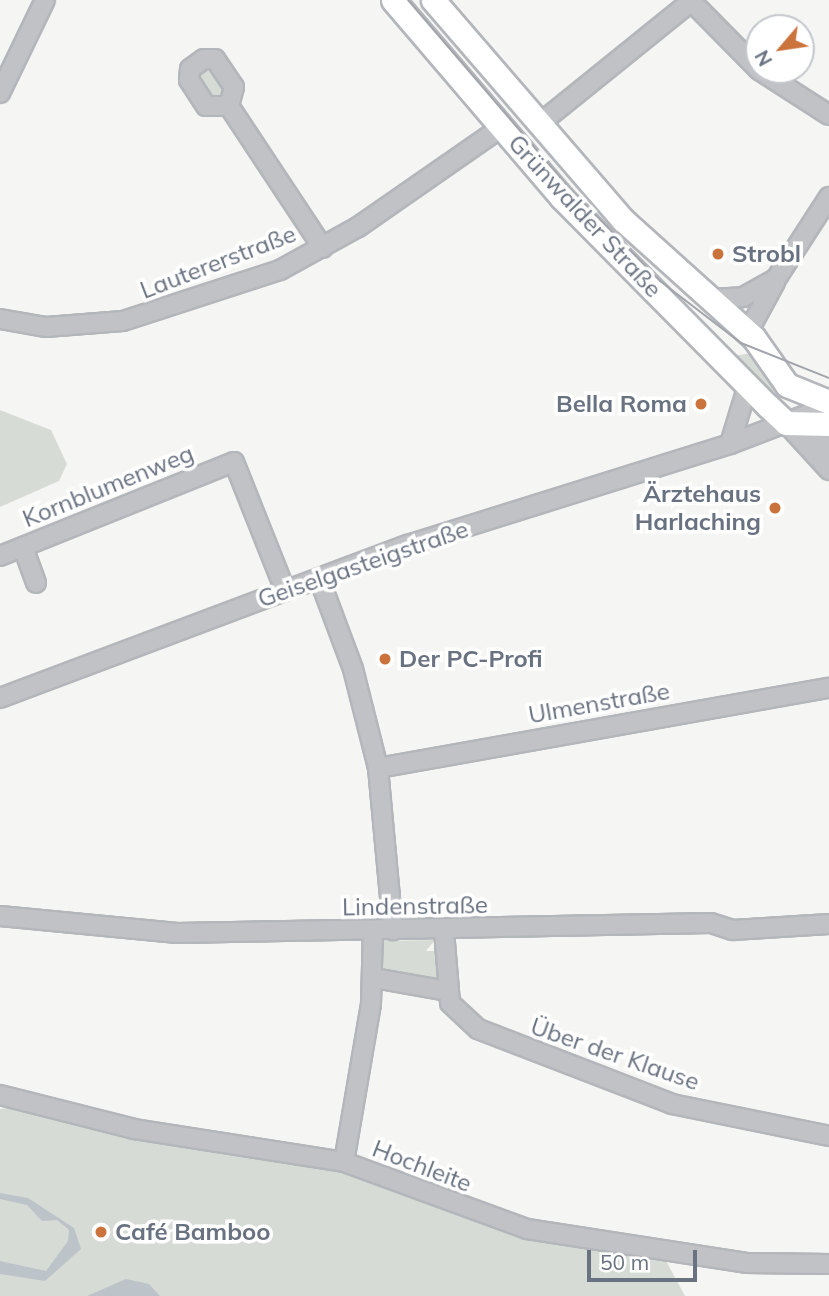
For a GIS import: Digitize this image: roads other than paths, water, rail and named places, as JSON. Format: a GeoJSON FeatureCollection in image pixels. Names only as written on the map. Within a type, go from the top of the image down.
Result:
{"type":"FeatureCollection","features":[{"type":"Feature","properties":{"kind":"main road","name":"Grünwalder Straße"},"geometry":{"type":"LineString","coordinates":[[393,0],[624,263],[786,423]]}},
{"type":"Feature","properties":{"kind":"main road","name":"Grünwalder Straße"},"geometry":{"type":"LineString","coordinates":[[433,0],[538,125],[623,220],[708,299],[748,332],[796,391]]}},
{"type":"Feature","properties":{"kind":"main road"},"geometry":{"type":"LineString","coordinates":[[714,349],[737,347],[748,332]]}},
{"type":"Feature","properties":{"kind":"main road"},"geometry":{"type":"LineString","coordinates":[[796,391],[829,404]]}},
{"type":"Feature","properties":{"kind":"main road","name":"Geiselgasteigstraße"},"geometry":{"type":"LineString","coordinates":[[786,423],[817,421]]}},
{"type":"Feature","properties":{"kind":"street"},"geometry":{"type":"LineString","coordinates":[[0,93],[45,0]]}},
{"type":"Feature","properties":{"kind":"street"},"geometry":{"type":"LineString","coordinates":[[538,125],[691,0],[745,56]]}},
{"type":"Feature","properties":{"kind":"street"},"geometry":{"type":"LineString","coordinates":[[781,84],[829,115]]}},
{"type":"Feature","properties":{"kind":"street"},"geometry":{"type":"LineString","coordinates":[[229,106],[323,247]]}},
{"type":"Feature","properties":{"kind":"street","name":"Lautererstraße"},"geometry":{"type":"LineString","coordinates":[[0,319],[46,327],[158,314],[323,247],[502,127]]}},
{"type":"Feature","properties":{"kind":"street"},"geometry":{"type":"LineString","coordinates":[[748,332],[776,279],[829,198]]}},
{"type":"Feature","properties":{"kind":"street"},"geometry":{"type":"LineString","coordinates":[[708,299],[743,297],[776,279]]}},
{"type":"Feature","properties":{"kind":"street"},"geometry":{"type":"LineString","coordinates":[[730,444],[748,385]]}},
{"type":"Feature","properties":{"kind":"street"},"geometry":{"type":"LineString","coordinates":[[796,391],[817,421],[829,451]]}},
{"type":"Feature","properties":{"kind":"street","name":"Geiselgasteigstraße"},"geometry":{"type":"LineString","coordinates":[[817,421],[829,404]]}},
{"type":"Feature","properties":{"kind":"street"},"geometry":{"type":"LineString","coordinates":[[786,423],[829,470]]}},
{"type":"Feature","properties":{"kind":"street","name":"Geiselgasteigstraße"},"geometry":{"type":"LineString","coordinates":[[0,698],[319,578],[730,444],[786,423]]}},
{"type":"Feature","properties":{"kind":"street","name":"Kornblumenweg"},"geometry":{"type":"LineString","coordinates":[[0,556],[234,462],[285,590]]}},
{"type":"Feature","properties":{"kind":"street"},"geometry":{"type":"LineString","coordinates":[[23,547],[36,583]]}},
{"type":"Feature","properties":{"kind":"street"},"geometry":{"type":"LineString","coordinates":[[319,578],[354,669],[378,768],[393,930]]}},
{"type":"Feature","properties":{"kind":"street","name":"Ulmenstraße"},"geometry":{"type":"LineString","coordinates":[[378,768],[829,688]]}},
{"type":"Feature","properties":{"kind":"street","name":"Lindenstraße"},"geometry":{"type":"LineString","coordinates":[[0,916],[177,933],[829,924]]}},
{"type":"Feature","properties":{"kind":"street"},"geometry":{"type":"LineString","coordinates":[[344,1162],[374,978],[373,930]]}},
{"type":"Feature","properties":{"kind":"street"},"geometry":{"type":"LineString","coordinates":[[374,978],[447,991],[444,931]]}},
{"type":"Feature","properties":{"kind":"street","name":"Über der Klause"},"geometry":{"type":"LineString","coordinates":[[447,991],[454,1010],[478,1029],[568,1067],[672,1104],[829,1136]]}},
{"type":"Feature","properties":{"kind":"street","name":"Hochleite"},"geometry":{"type":"LineString","coordinates":[[0,1096],[134,1129],[344,1162],[527,1229],[746,1263],[829,1264]]}},
{"type":"Feature","properties":{"kind":"tram line"},"geometry":{"type":"LineString","coordinates":[[408,0],[569,188],[660,281],[741,343],[829,378]]}},
{"type":"Feature","properties":{"kind":"place","name":"Strobl"},"geometry":{"type":"Point","coordinates":[718,254]}},
{"type":"Feature","properties":{"kind":"place","name":"Bella Roma"},"geometry":{"type":"Point","coordinates":[701,404]}},
{"type":"Feature","properties":{"kind":"place","name":"Ärztehaus Harlaching"},"geometry":{"type":"Point","coordinates":[775,508]}},
{"type":"Feature","properties":{"kind":"place","name":"Der PC-Profi"},"geometry":{"type":"Point","coordinates":[385,659]}},
{"type":"Feature","properties":{"kind":"place","name":"Café Bamboo"},"geometry":{"type":"Point","coordinates":[101,1232]}}]}
